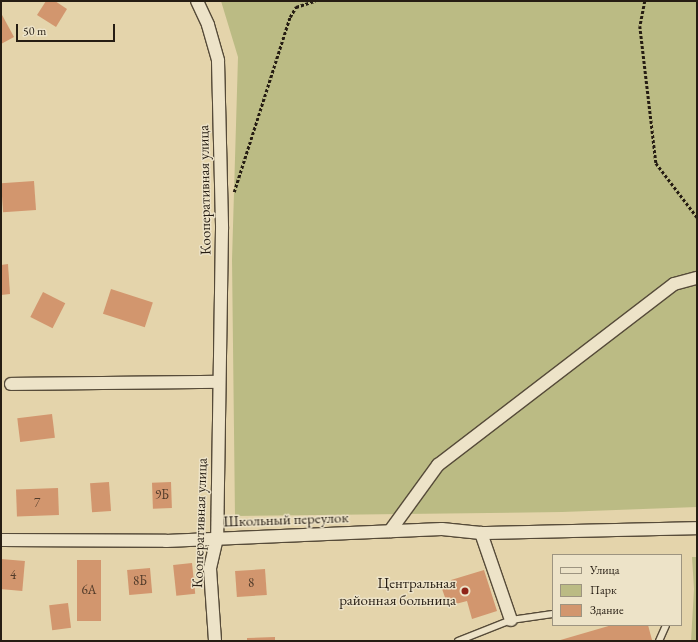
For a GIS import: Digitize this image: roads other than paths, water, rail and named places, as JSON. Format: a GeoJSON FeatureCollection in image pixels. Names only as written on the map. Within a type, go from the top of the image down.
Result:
{"type":"FeatureCollection","features":[{"type":"Feature","properties":{"kind":"street","name":"Кооперативная улица"},"geometry":{"type":"LineString","coordinates":[[197,1],[208,25],[218,61],[222,229],[218,382],[217,538],[210,568],[215,641]]}},
{"type":"Feature","properties":{"kind":"street"},"geometry":{"type":"LineString","coordinates":[[390,531],[438,465],[674,284],[697,278]]}},
{"type":"Feature","properties":{"kind":"street"},"geometry":{"type":"LineString","coordinates":[[11,384],[218,382]]}},
{"type":"Feature","properties":{"kind":"street","name":"Школьный переулок"},"geometry":{"type":"LineString","coordinates":[[1,540],[166,541],[442,529],[481,533],[697,528]]}},
{"type":"Feature","properties":{"kind":"street"},"geometry":{"type":"LineString","coordinates":[[481,533],[511,620]]}},
{"type":"Feature","properties":{"kind":"lane"},"geometry":{"type":"LineString","coordinates":[[458,641],[511,620],[552,614]]}},
{"type":"Feature","properties":{"kind":"lane"},"geometry":{"type":"LineString","coordinates":[[659,641],[666,626]]}},
{"type":"Feature","properties":{"kind":"place","name":"Центральная районная больница"},"geometry":{"type":"Point","coordinates":[465,591]}}]}
